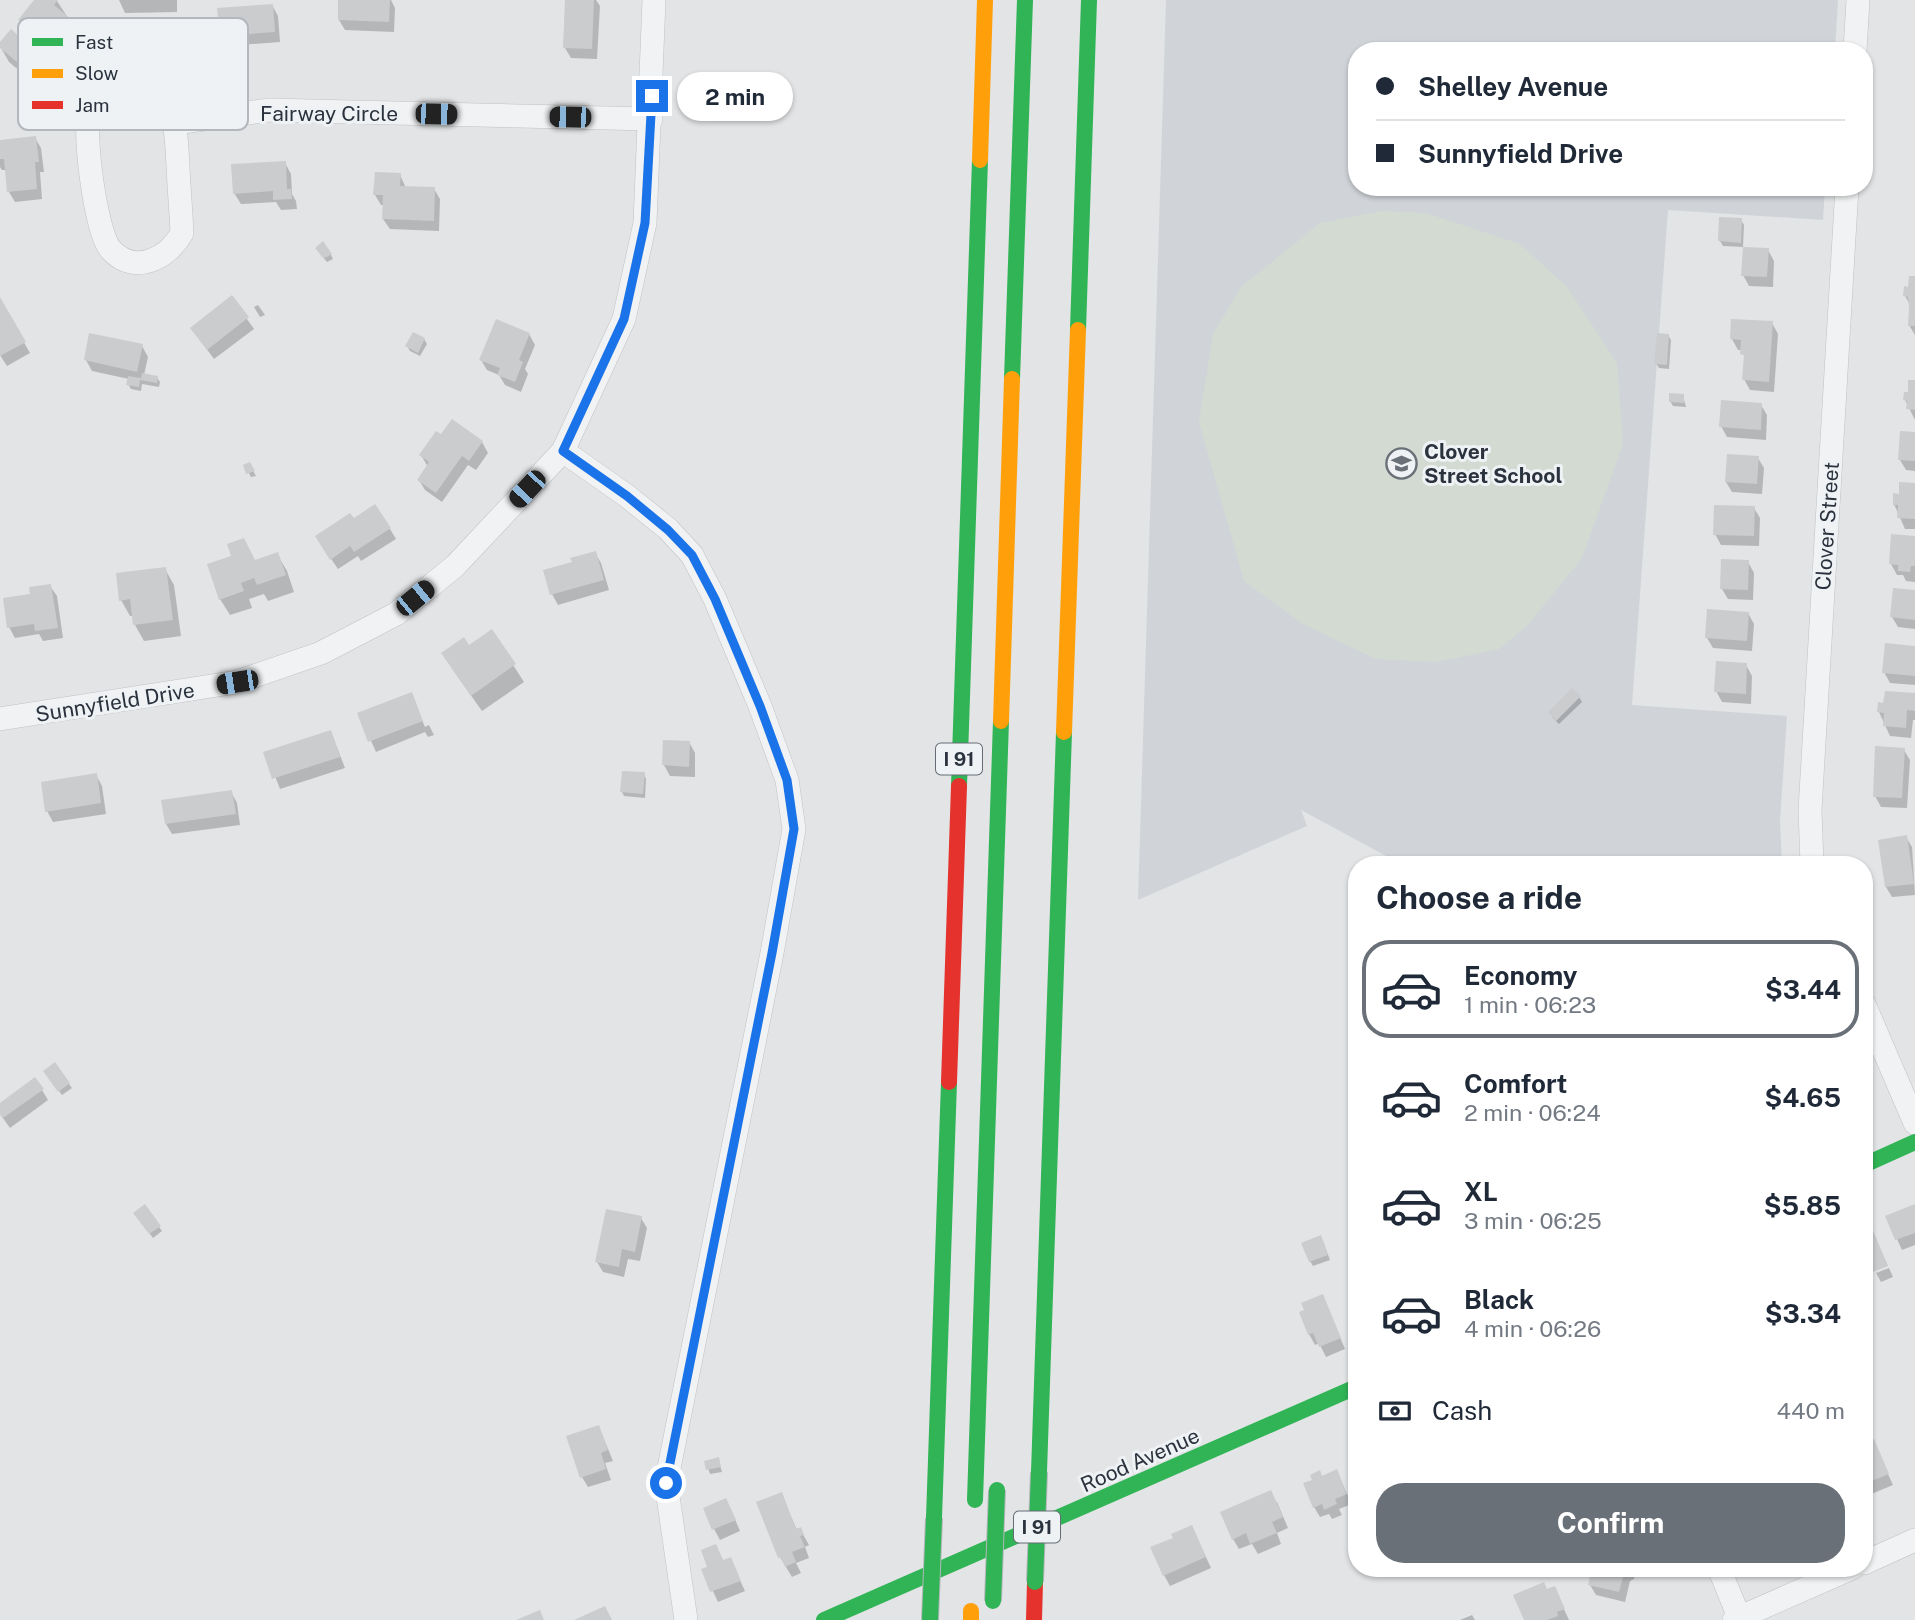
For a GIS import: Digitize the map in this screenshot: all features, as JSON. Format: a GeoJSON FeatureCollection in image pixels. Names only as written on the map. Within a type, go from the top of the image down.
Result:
{"type":"FeatureCollection","features":[{"type":"Feature","properties":{"kind":"main road","name":"I 91"},"geometry":{"type":"LineString","coordinates":[[930,1620],[985,0]]}},
{"type":"Feature","properties":{"kind":"main road"},"geometry":{"type":"LineString","coordinates":[[974,1507],[1025,0]]}},
{"type":"Feature","properties":{"kind":"main road","name":"I 91"},"geometry":{"type":"LineString","coordinates":[[1034,1620],[1089,0]]}},
{"type":"Feature","properties":{"kind":"main road"},"geometry":{"type":"LineString","coordinates":[[1873,1161],[1915,1142]]}},
{"type":"Feature","properties":{"kind":"main road","name":"Rood Avenue"},"geometry":{"type":"LineString","coordinates":[[824,1620],[1348,1391]]}},
{"type":"Feature","properties":{"kind":"main road"},"geometry":{"type":"LineString","coordinates":[[992,1620],[997,1483]]}},
{"type":"Feature","properties":{"kind":"main road"},"geometry":{"type":"LineString","coordinates":[[972,1569],[973,1541]]}},
{"type":"Feature","properties":{"kind":"street","name":"Sunnyfield Drive"},"geometry":{"type":"LineString","coordinates":[[0,719],[237,682],[321,653],[396,614],[455,566],[563,451],[624,319],[645,223],[654,0]]}},
{"type":"Feature","properties":{"kind":"street"},"geometry":{"type":"LineString","coordinates":[[1856,42],[1858,0]]}},
{"type":"Feature","properties":{"kind":"street","name":"Fairway Circle"},"geometry":{"type":"LineString","coordinates":[[248,113],[269,110],[651,120]]}},
{"type":"Feature","properties":{"kind":"street"},"geometry":{"type":"LineString","coordinates":[[88,130],[87,147],[103,231],[110,249],[122,259],[137,262],[164,256],[182,233],[175,130]]}},
{"type":"Feature","properties":{"kind":"street","name":"Clover Street"},"geometry":{"type":"LineString","coordinates":[[1812,856],[1810,810],[1846,196]]}},
{"type":"Feature","properties":{"kind":"street"},"geometry":{"type":"LineString","coordinates":[[563,451],[627,496],[668,530],[692,555],[715,599],[760,706],[787,780],[794,829],[772,953],[666,1483],[686,1620]]}},
{"type":"Feature","properties":{"kind":"street"},"geometry":{"type":"LineString","coordinates":[[1873,1025],[1915,1123]]}},
{"type":"Feature","properties":{"kind":"street"},"geometry":{"type":"LineString","coordinates":[[1873,1559],[1915,1540]]}},
{"type":"Feature","properties":{"kind":"street"},"geometry":{"type":"LineString","coordinates":[[1722,1577],[1736,1619],[1832,1577]]}},
{"type":"Feature","properties":{"kind":"shaded area","name":"Clover Street School"},"geometry":{"type":"Polygon","coordinates":[[[1166,0],[1838,0],[1836,42],[1348,42],[1348,196],[1824,196],[1823,220],[1668,210],[1632,705],[1787,716],[1780,822],[1782,856],[1386,856],[1301,810],[1307,826],[1138,900],[1166,0]]]}},
{"type":"Feature","properties":{"kind":"shaded area"},"geometry":{"type":"Polygon","coordinates":[[[1381,211],[1426,213],[1520,244],[1567,287],[1617,363],[1623,444],[1582,558],[1527,626],[1499,649],[1437,662],[1376,659],[1303,624],[1244,581],[1199,422],[1213,334],[1241,287],[1320,223],[1381,211]]]}},
{"type":"Feature","properties":{"kind":"building"},"geometry":{"type":"Polygon","coordinates":[[[34,0],[58,0],[54,5],[70,18],[20,18],[34,0]]]}},
{"type":"Feature","properties":{"kind":"building"},"geometry":{"type":"Polygon","coordinates":[[[338,0],[390,0],[389,22],[338,20],[338,0]]]}},
{"type":"Feature","properties":{"kind":"building"},"geometry":{"type":"Polygon","coordinates":[[[565,0],[594,0],[592,49],[563,48],[565,0]]]}},
{"type":"Feature","properties":{"kind":"building"},"geometry":{"type":"Polygon","coordinates":[[[273,4],[275,32],[248,34],[248,18],[218,18],[217,8],[273,4]]]}},
{"type":"Feature","properties":{"kind":"building"},"geometry":{"type":"Polygon","coordinates":[[[11,29],[18,35],[18,63],[0,48],[0,42],[11,29]]]}},
{"type":"Feature","properties":{"kind":"building"},"geometry":{"type":"Polygon","coordinates":[[[36,136],[39,162],[35,162],[37,189],[7,192],[4,159],[0,159],[0,140],[36,136]]]}},
{"type":"Feature","properties":{"kind":"building"},"geometry":{"type":"Polygon","coordinates":[[[286,161],[287,189],[291,189],[292,199],[273,200],[273,191],[233,194],[231,164],[286,161]]]}},
{"type":"Feature","properties":{"kind":"building"},"geometry":{"type":"Polygon","coordinates":[[[375,172],[401,173],[400,186],[435,187],[434,221],[382,219],[383,195],[373,195],[375,172]]]}},
{"type":"Feature","properties":{"kind":"building"},"geometry":{"type":"Polygon","coordinates":[[[1719,217],[1742,218],[1741,243],[1718,241],[1719,217]]]}},
{"type":"Feature","properties":{"kind":"building"},"geometry":{"type":"Polygon","coordinates":[[[323,241],[332,254],[323,258],[315,248],[323,241]]]}},
{"type":"Feature","properties":{"kind":"building"},"geometry":{"type":"Polygon","coordinates":[[[1743,247],[1769,248],[1767,277],[1741,276],[1743,247]]]}},
{"type":"Feature","properties":{"kind":"building"},"geometry":{"type":"Polygon","coordinates":[[[1909,276],[1915,276],[1915,326],[1908,326],[1908,297],[1903,296],[1904,286],[1908,287],[1909,276]]]}},
{"type":"Feature","properties":{"kind":"building"},"geometry":{"type":"Polygon","coordinates":[[[232,295],[249,317],[207,350],[190,328],[232,295]]]}},
{"type":"Feature","properties":{"kind":"building"},"geometry":{"type":"Polygon","coordinates":[[[0,297],[26,342],[0,356],[0,297]]]}},
{"type":"Feature","properties":{"kind":"building"},"geometry":{"type":"Polygon","coordinates":[[[496,319],[530,333],[519,360],[523,362],[515,382],[497,375],[500,368],[479,360],[496,319]]]}},
{"type":"Feature","properties":{"kind":"building"},"geometry":{"type":"Polygon","coordinates":[[[1731,319],[1773,321],[1769,382],[1742,380],[1744,355],[1740,354],[1741,340],[1730,339],[1731,319]]]}},
{"type":"Feature","properties":{"kind":"building"},"geometry":{"type":"Polygon","coordinates":[[[413,332],[425,338],[418,353],[405,346],[413,332]]]}},
{"type":"Feature","properties":{"kind":"building"},"geometry":{"type":"Polygon","coordinates":[[[89,333],[143,344],[137,372],[84,360],[89,333]]]}},
{"type":"Feature","properties":{"kind":"building"},"geometry":{"type":"Polygon","coordinates":[[[1657,333],[1669,334],[1667,365],[1654,364],[1657,333]]]}},
{"type":"Feature","properties":{"kind":"building"},"geometry":{"type":"Polygon","coordinates":[[[142,373],[158,376],[157,383],[140,380],[139,387],[126,385],[128,376],[141,378],[142,373]]]}},
{"type":"Feature","properties":{"kind":"building"},"geometry":{"type":"Polygon","coordinates":[[[1908,380],[1915,380],[1915,410],[1906,409],[1907,401],[1903,400],[1904,392],[1908,392],[1908,380]]]}},
{"type":"Feature","properties":{"kind":"building"},"geometry":{"type":"Polygon","coordinates":[[[1669,393],[1684,394],[1684,403],[1669,402],[1669,393]]]}},
{"type":"Feature","properties":{"kind":"building"},"geometry":{"type":"Polygon","coordinates":[[[1721,400],[1762,403],[1761,430],[1719,427],[1721,400]]]}},
{"type":"Feature","properties":{"kind":"building"},"geometry":{"type":"Polygon","coordinates":[[[452,419],[483,441],[469,461],[462,456],[436,493],[417,480],[429,462],[419,455],[436,431],[441,434],[452,419]]]}},
{"type":"Feature","properties":{"kind":"building"},"geometry":{"type":"Polygon","coordinates":[[[1900,431],[1915,432],[1915,461],[1898,460],[1900,431]]]}},
{"type":"Feature","properties":{"kind":"building"},"geometry":{"type":"Polygon","coordinates":[[[1727,454],[1759,456],[1757,484],[1725,482],[1727,454]]]}},
{"type":"Feature","properties":{"kind":"building"},"geometry":{"type":"Polygon","coordinates":[[[250,462],[255,471],[246,474],[243,465],[250,462]]]}},
{"type":"Feature","properties":{"kind":"building"},"geometry":{"type":"Polygon","coordinates":[[[1899,482],[1915,483],[1915,519],[1897,518],[1898,505],[1893,505],[1893,493],[1899,494],[1899,482]]]}},
{"type":"Feature","properties":{"kind":"building"},"geometry":{"type":"Polygon","coordinates":[[[375,504],[391,528],[354,552],[350,546],[330,560],[315,536],[350,513],[354,518],[375,504]]]}},
{"type":"Feature","properties":{"kind":"building"},"geometry":{"type":"Polygon","coordinates":[[[1714,505],[1755,506],[1754,536],[1713,535],[1714,505]]]}},
{"type":"Feature","properties":{"kind":"building"},"geometry":{"type":"Polygon","coordinates":[[[1891,534],[1915,536],[1915,566],[1911,566],[1910,572],[1898,571],[1898,565],[1889,564],[1891,534]]]}},
{"type":"Feature","properties":{"kind":"building"},"geometry":{"type":"Polygon","coordinates":[[[244,538],[255,560],[278,552],[286,575],[257,585],[254,578],[241,583],[244,591],[219,600],[207,564],[231,556],[227,544],[244,538]]]}},
{"type":"Feature","properties":{"kind":"building"},"geometry":{"type":"Polygon","coordinates":[[[596,551],[604,580],[550,595],[543,570],[572,562],[570,558],[596,551]]]}},
{"type":"Feature","properties":{"kind":"building"},"geometry":{"type":"Polygon","coordinates":[[[1721,559],[1749,560],[1748,590],[1720,589],[1721,559]]]}},
{"type":"Feature","properties":{"kind":"building"},"geometry":{"type":"Polygon","coordinates":[[[166,567],[173,620],[133,625],[130,599],[119,601],[116,573],[166,567]]]}},
{"type":"Feature","properties":{"kind":"building"},"geometry":{"type":"Polygon","coordinates":[[[51,584],[58,628],[35,631],[34,624],[7,628],[3,598],[30,594],[29,587],[51,584]]]}},
{"type":"Feature","properties":{"kind":"building"},"geometry":{"type":"Polygon","coordinates":[[[1893,588],[1915,590],[1915,620],[1890,617],[1893,588]]]}},
{"type":"Feature","properties":{"kind":"building"},"geometry":{"type":"Polygon","coordinates":[[[1707,609],[1749,612],[1747,641],[1705,638],[1707,609]]]}},
{"type":"Feature","properties":{"kind":"building"},"geometry":{"type":"Polygon","coordinates":[[[492,629],[516,664],[471,696],[441,653],[464,637],[469,645],[492,629]]]}},
{"type":"Feature","properties":{"kind":"building"},"geometry":{"type":"Polygon","coordinates":[[[1885,643],[1915,646],[1915,676],[1882,673],[1885,643]]]}},
{"type":"Feature","properties":{"kind":"building"},"geometry":{"type":"Polygon","coordinates":[[[1716,661],[1747,663],[1746,694],[1714,692],[1716,661]]]}},
{"type":"Feature","properties":{"kind":"building"},"geometry":{"type":"Polygon","coordinates":[[[1572,688],[1581,696],[1556,721],[1548,712],[1572,688]]]}},
{"type":"Feature","properties":{"kind":"building"},"geometry":{"type":"Polygon","coordinates":[[[1885,691],[1915,693],[1915,711],[1907,710],[1906,728],[1883,726],[1884,713],[1877,712],[1878,702],[1883,703],[1885,691]]]}},
{"type":"Feature","properties":{"kind":"building"},"geometry":{"type":"Polygon","coordinates":[[[412,692],[423,721],[368,742],[357,713],[412,692]]]}},
{"type":"Feature","properties":{"kind":"building"},"geometry":{"type":"Polygon","coordinates":[[[331,730],[340,757],[272,779],[263,752],[331,730]]]}},
{"type":"Feature","properties":{"kind":"building"},"geometry":{"type":"Polygon","coordinates":[[[663,740],[690,741],[689,767],[662,765],[663,740]]]}},
{"type":"Feature","properties":{"kind":"building"},"geometry":{"type":"Polygon","coordinates":[[[1875,746],[1905,748],[1902,798],[1873,797],[1875,746]]]}},
{"type":"Feature","properties":{"kind":"building"},"geometry":{"type":"Polygon","coordinates":[[[622,771],[645,772],[643,794],[620,792],[622,771]]]}},
{"type":"Feature","properties":{"kind":"building"},"geometry":{"type":"Polygon","coordinates":[[[97,773],[101,803],[45,812],[41,782],[97,773]]]}},
{"type":"Feature","properties":{"kind":"building"},"geometry":{"type":"Polygon","coordinates":[[[232,790],[236,814],[165,824],[161,800],[232,790]]]}},
{"type":"Feature","properties":{"kind":"building"},"geometry":{"type":"Polygon","coordinates":[[[1907,835],[1914,884],[1885,887],[1878,840],[1907,835]]]}},
{"type":"Feature","properties":{"kind":"building"},"geometry":{"type":"Polygon","coordinates":[[[55,1062],[70,1083],[58,1092],[43,1071],[55,1062]]]}},
{"type":"Feature","properties":{"kind":"building"},"geometry":{"type":"Polygon","coordinates":[[[35,1077],[44,1089],[3,1118],[0,1115],[0,1103],[35,1077]]]}},
{"type":"Feature","properties":{"kind":"building"},"geometry":{"type":"Polygon","coordinates":[[[145,1204],[161,1226],[149,1234],[133,1213],[145,1204]]]}},
{"type":"Feature","properties":{"kind":"building"},"geometry":{"type":"Polygon","coordinates":[[[1915,1204],[1915,1233],[1895,1240],[1885,1216],[1915,1204]]]}},
{"type":"Feature","properties":{"kind":"building"},"geometry":{"type":"Polygon","coordinates":[[[606,1209],[642,1216],[635,1252],[622,1249],[619,1267],[595,1262],[606,1209]]]}},
{"type":"Feature","properties":{"kind":"building"},"geometry":{"type":"Polygon","coordinates":[[[1873,1230],[1888,1266],[1873,1272],[1873,1230]]]}},
{"type":"Feature","properties":{"kind":"building"},"geometry":{"type":"Polygon","coordinates":[[[1321,1235],[1328,1255],[1309,1262],[1301,1243],[1321,1235]]]}},
{"type":"Feature","properties":{"kind":"building"},"geometry":{"type":"Polygon","coordinates":[[[1323,1294],[1341,1338],[1319,1347],[1313,1333],[1308,1335],[1299,1312],[1304,1310],[1301,1303],[1323,1294]]]}},
{"type":"Feature","properties":{"kind":"building"},"geometry":{"type":"Polygon","coordinates":[[[599,1425],[608,1450],[601,1453],[606,1469],[580,1478],[566,1436],[599,1425]]]}},
{"type":"Feature","properties":{"kind":"building"},"geometry":{"type":"Polygon","coordinates":[[[1873,1439],[1889,1474],[1873,1480],[1873,1439]]]}},
{"type":"Feature","properties":{"kind":"building"},"geometry":{"type":"Polygon","coordinates":[[[719,1457],[721,1467],[706,1470],[704,1461],[719,1457]]]}},
{"type":"Feature","properties":{"kind":"building"},"geometry":{"type":"Polygon","coordinates":[[[1337,1469],[1347,1494],[1335,1499],[1337,1504],[1324,1510],[1322,1504],[1313,1508],[1303,1483],[1312,1480],[1310,1475],[1320,1470],[1322,1476],[1337,1469]]]}},
{"type":"Feature","properties":{"kind":"building"},"geometry":{"type":"Polygon","coordinates":[[[1271,1490],[1283,1517],[1272,1522],[1277,1533],[1250,1544],[1246,1533],[1232,1540],[1220,1512],[1271,1490]]]}},
{"type":"Feature","properties":{"kind":"building"},"geometry":{"type":"Polygon","coordinates":[[[782,1492],[796,1529],[801,1527],[804,1535],[800,1536],[805,1547],[792,1552],[796,1562],[785,1567],[781,1557],[778,1558],[756,1502],[782,1492]]]}},
{"type":"Feature","properties":{"kind":"building"},"geometry":{"type":"Polygon","coordinates":[[[726,1498],[736,1520],[712,1530],[703,1508],[726,1498]]]}},
{"type":"Feature","properties":{"kind":"building"},"geometry":{"type":"Polygon","coordinates":[[[1192,1525],[1206,1557],[1163,1576],[1150,1547],[1173,1538],[1171,1534],[1192,1525]]]}},
{"type":"Feature","properties":{"kind":"building"},"geometry":{"type":"Polygon","coordinates":[[[716,1544],[723,1560],[731,1557],[741,1581],[710,1592],[701,1569],[707,1567],[701,1550],[716,1544]]]}},
{"type":"Feature","properties":{"kind":"building"},"geometry":{"type":"Polygon","coordinates":[[[1590,1577],[1623,1577],[1619,1592],[1588,1585],[1590,1577]]]}},
{"type":"Feature","properties":{"kind":"building"},"geometry":{"type":"Polygon","coordinates":[[[1544,1582],[1547,1589],[1555,1586],[1565,1609],[1557,1612],[1558,1616],[1547,1620],[1524,1620],[1513,1595],[1544,1582]]]}},
{"type":"Feature","properties":{"kind":"building"},"geometry":{"type":"Polygon","coordinates":[[[605,1606],[612,1620],[574,1620],[605,1606]]]}},
{"type":"Feature","properties":{"kind":"building"},"geometry":{"type":"Polygon","coordinates":[[[540,1610],[544,1620],[516,1620],[540,1610]]]}},
{"type":"Feature","properties":{"kind":"traffic: fast"},"geometry":{"type":"LineString","coordinates":[[1012,379],[1025,0]]}},
{"type":"Feature","properties":{"kind":"traffic: fast"},"geometry":{"type":"LineString","coordinates":[[1078,330],[1089,0]]}},
{"type":"Feature","properties":{"kind":"traffic: fast"},"geometry":{"type":"LineString","coordinates":[[959,786],[980,160]]}},
{"type":"Feature","properties":{"kind":"traffic: fast"},"geometry":{"type":"LineString","coordinates":[[975,1500],[1001,721]]}},
{"type":"Feature","properties":{"kind":"traffic: fast"},"geometry":{"type":"LineString","coordinates":[[1039,1472],[1064,732]]}},
{"type":"Feature","properties":{"kind":"traffic: fast"},"geometry":{"type":"LineString","coordinates":[[934,1518],[949,1082]]}},
{"type":"Feature","properties":{"kind":"traffic: fast"},"geometry":{"type":"LineString","coordinates":[[1873,1161],[1915,1142]]}},
{"type":"Feature","properties":{"kind":"traffic: fast"},"geometry":{"type":"LineString","coordinates":[[824,1620],[1348,1391]]}},
{"type":"Feature","properties":{"kind":"traffic: fast"},"geometry":{"type":"LineString","coordinates":[[1035,1582],[1039,1472]]}},
{"type":"Feature","properties":{"kind":"traffic: fast"},"geometry":{"type":"LineString","coordinates":[[993,1601],[997,1490]]}},
{"type":"Feature","properties":{"kind":"traffic: fast"},"geometry":{"type":"LineString","coordinates":[[930,1620],[934,1518]]}},
{"type":"Feature","properties":{"kind":"traffic: slow"},"geometry":{"type":"LineString","coordinates":[[980,160],[985,0]]}},
{"type":"Feature","properties":{"kind":"traffic: slow"},"geometry":{"type":"LineString","coordinates":[[1064,732],[1078,330]]}},
{"type":"Feature","properties":{"kind":"traffic: slow"},"geometry":{"type":"LineString","coordinates":[[1001,721],[1012,379]]}},
{"type":"Feature","properties":{"kind":"traffic: slow"},"geometry":{"type":"LineString","coordinates":[[971,1611],[971,1620]]}},
{"type":"Feature","properties":{"kind":"traffic: jam"},"geometry":{"type":"LineString","coordinates":[[949,1082],[959,786]]}},
{"type":"Feature","properties":{"kind":"traffic: jam"},"geometry":{"type":"LineString","coordinates":[[1034,1620],[1035,1582]]}},
{"type":"Feature","properties":{"kind":"place","name":"Clover Street School"},"geometry":{"type":"Point","coordinates":[1401,463]}},
{"type":"Feature","properties":{"kind":"route"},"geometry":{"type":"LineString","coordinates":[[652,96],[645,223],[624,319],[563,451],[627,496],[668,530],[692,555],[715,599],[760,706],[787,780],[794,829],[772,953],[666,1483]]}}]}
